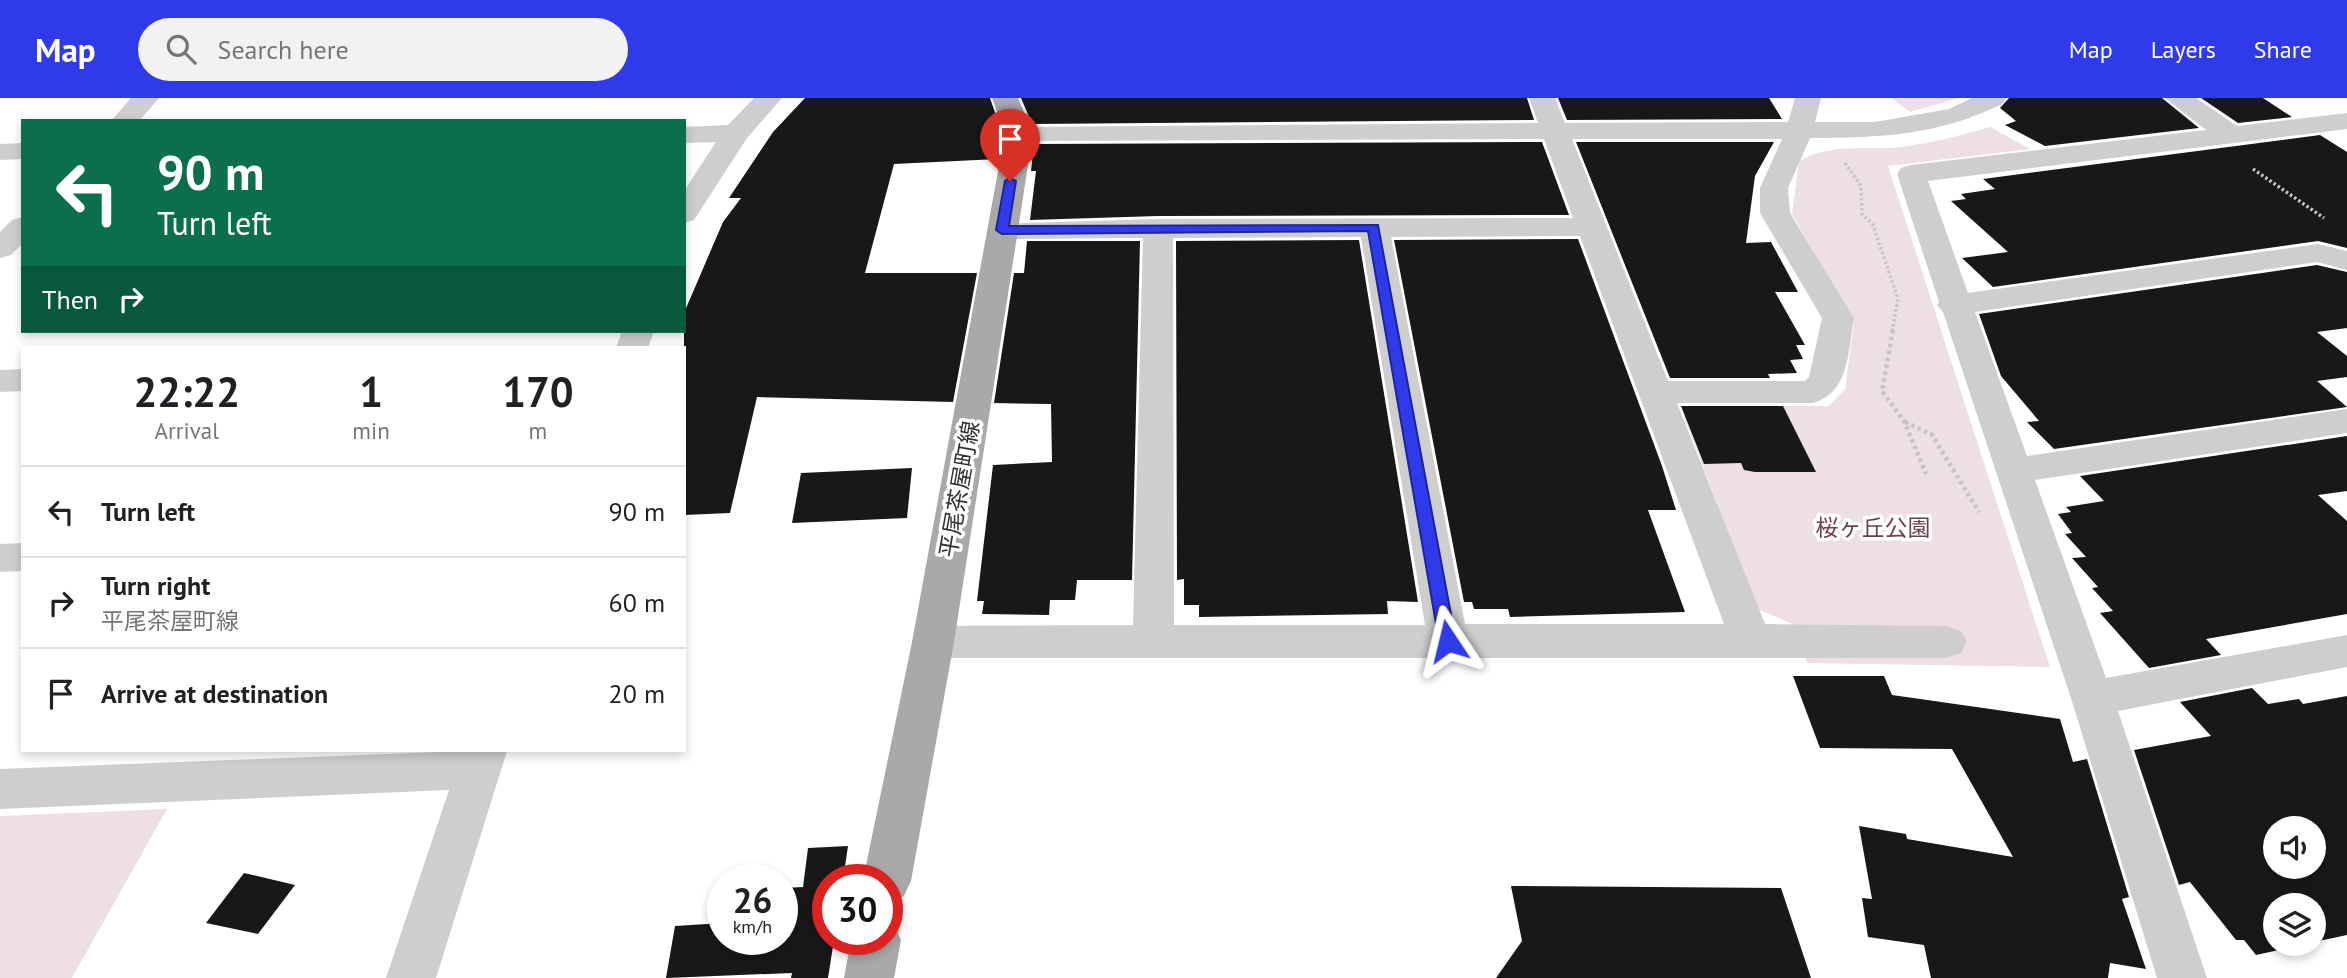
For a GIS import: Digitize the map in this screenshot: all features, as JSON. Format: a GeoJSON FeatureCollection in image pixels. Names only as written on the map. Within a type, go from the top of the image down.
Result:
{"type":"FeatureCollection","features":[{"type":"Feature","properties":{"kind":"main road"},"geometry":{"type":"LineString","coordinates":[[1005,98],[1018,132]]}},
{"type":"Feature","properties":{"kind":"main road","name":"平尾茶屋町線"},"geometry":{"type":"LineString","coordinates":[[890,864],[933,642],[1018,132]]}},
{"type":"Feature","properties":{"kind":"main road"},"geometry":{"type":"LineString","coordinates":[[869,978],[873,955]]}},
{"type":"Feature","properties":{"kind":"street"},"geometry":{"type":"LineString","coordinates":[[126,119],[146,98]]}},
{"type":"Feature","properties":{"kind":"street"},"geometry":{"type":"LineString","coordinates":[[686,211],[736,133],[769,98]]}},
{"type":"Feature","properties":{"kind":"street"},"geometry":{"type":"LineString","coordinates":[[1542,98],[1751,640]]}},
{"type":"Feature","properties":{"kind":"street"},"geometry":{"type":"LineString","coordinates":[[1654,392],[1813,392],[1825,382],[1838,318],[1775,213],[1774,188],[1799,132],[1808,98]]}},
{"type":"Feature","properties":{"kind":"street"},"geometry":{"type":"LineString","coordinates":[[1018,132],[1875,130],[1956,116],[1993,98]]}},
{"type":"Feature","properties":{"kind":"street"},"geometry":{"type":"LineString","coordinates":[[2178,98],[2221,137]]}},
{"type":"Feature","properties":{"kind":"street"},"geometry":{"type":"LineString","coordinates":[[2182,978],[2092,698],[1953,305],[1911,174],[2347,121]]}},
{"type":"Feature","properties":{"kind":"street"},"geometry":{"type":"LineString","coordinates":[[686,135],[736,133]]}},
{"type":"Feature","properties":{"kind":"street"},"geometry":{"type":"LineString","coordinates":[[0,152],[21,151]]}},
{"type":"Feature","properties":{"kind":"street"},"geometry":{"type":"LineString","coordinates":[[1374,227],[1448,641]]}},
{"type":"Feature","properties":{"kind":"street"},"geometry":{"type":"LineString","coordinates":[[1002,230],[1590,227]]}},
{"type":"Feature","properties":{"kind":"street"},"geometry":{"type":"LineString","coordinates":[[0,249],[21,228]]}},
{"type":"Feature","properties":{"kind":"street"},"geometry":{"type":"LineString","coordinates":[[1153,641],[1158,228]]}},
{"type":"Feature","properties":{"kind":"street"},"geometry":{"type":"LineString","coordinates":[[1953,305],[2318,253],[2347,261]]}},
{"type":"Feature","properties":{"kind":"street"},"geometry":{"type":"LineString","coordinates":[[0,381],[21,380]]}},
{"type":"Feature","properties":{"kind":"street"},"geometry":{"type":"LineString","coordinates":[[2013,471],[2347,421]]}},
{"type":"Feature","properties":{"kind":"street"},"geometry":{"type":"LineString","coordinates":[[0,558],[21,557]]}},
{"type":"Feature","properties":{"kind":"street"},"geometry":{"type":"LineString","coordinates":[[933,642],[1946,642]]}},
{"type":"Feature","properties":{"kind":"street"},"geometry":{"type":"LineString","coordinates":[[2092,698],[2347,651]]}},
{"type":"Feature","properties":{"kind":"street"},"geometry":{"type":"LineString","coordinates":[[0,789],[482,760],[411,978]]}},
{"type":"Feature","properties":{"kind":"path"},"geometry":{"type":"LineString","coordinates":[[2221,137],[2324,218]]}},
{"type":"Feature","properties":{"kind":"path"},"geometry":{"type":"LineString","coordinates":[[1841,158],[1857,175],[1866,194],[1862,214],[1873,225],[1898,299],[1882,391],[1904,421],[1926,474]]}},
{"type":"Feature","properties":{"kind":"path"},"geometry":{"type":"LineString","coordinates":[[1904,421],[1932,435],[1992,534],[2040,547]]}},
{"type":"Feature","properties":{"kind":"green space"},"geometry":{"type":"Polygon","coordinates":[[[1891,98],[1959,98],[1910,112],[1891,98]]]}},
{"type":"Feature","properties":{"kind":"green space","name":"桜ヶ丘公園"},"geometry":{"type":"Polygon","coordinates":[[[1990,127],[2030,149],[1888,166],[2050,667],[1807,663],[1792,624],[1758,609],[1684,417],[1697,406],[1829,406],[1845,389],[1854,322],[1792,214],[1799,162],[1822,152],[1912,145],[1990,127]]]}},
{"type":"Feature","properties":{"kind":"green space"},"geometry":{"type":"Polygon","coordinates":[[[167,809],[72,978],[0,978],[0,816],[167,809]]]}},
{"type":"Feature","properties":{"kind":"building"},"geometry":{"type":"Polygon","coordinates":[[[805,98],[990,98],[1002,133],[998,159],[894,164],[865,273],[977,273],[953,402],[757,397],[730,513],[686,515],[686,308],[723,222],[741,198],[729,198],[773,132],[805,98]]]}},
{"type":"Feature","properties":{"kind":"building"},"geometry":{"type":"Polygon","coordinates":[[[1021,98],[1527,98],[1534,120],[1032,124],[1021,98]]]}},
{"type":"Feature","properties":{"kind":"building"},"geometry":{"type":"Polygon","coordinates":[[[1558,98],[1769,98],[1782,119],[1567,120],[1558,98]]]}},
{"type":"Feature","properties":{"kind":"building"},"geometry":{"type":"Polygon","coordinates":[[[2009,98],[2162,98],[2199,128],[2045,146],[2005,125],[2016,121],[2000,108],[2009,98]]]}},
{"type":"Feature","properties":{"kind":"building"},"geometry":{"type":"Polygon","coordinates":[[[2201,98],[2263,98],[2292,117],[2238,123],[2201,98]]]}},
{"type":"Feature","properties":{"kind":"building"},"geometry":{"type":"Polygon","coordinates":[[[2320,135],[2347,152],[2347,248],[2318,241],[1993,287],[1962,258],[2008,252],[1951,201],[1966,199],[1961,194],[1995,189],[1983,179],[2320,135]]]}},
{"type":"Feature","properties":{"kind":"building"},"geometry":{"type":"Polygon","coordinates":[[[1542,142],[1569,215],[1158,216],[1030,220],[1036,171],[1031,171],[1034,144],[1542,142]]]}},
{"type":"Feature","properties":{"kind":"building"},"geometry":{"type":"Polygon","coordinates":[[[1576,142],[1774,142],[1755,176],[1746,243],[1771,242],[1798,292],[1775,292],[1805,345],[1796,345],[1803,359],[1790,360],[1797,373],[1768,374],[1770,378],[1670,378],[1576,142]]]}},
{"type":"Feature","properties":{"kind":"building"},"geometry":{"type":"Polygon","coordinates":[[[1578,239],[1676,510],[1648,510],[1685,612],[1510,617],[1508,609],[1474,609],[1472,602],[1464,602],[1394,240],[1578,239]]]}},
{"type":"Feature","properties":{"kind":"building"},"geometry":{"type":"Polygon","coordinates":[[[1359,240],[1418,602],[1387,601],[1388,614],[1199,617],[1199,605],[1184,605],[1184,579],[1177,580],[1176,241],[1359,240]]]}},
{"type":"Feature","properties":{"kind":"building"},"geometry":{"type":"Polygon","coordinates":[[[1027,241],[1140,241],[1132,580],[1077,580],[1075,600],[1050,600],[1049,615],[982,614],[984,601],[977,601],[993,465],[1052,462],[1051,404],[994,403],[1014,273],[1024,273],[1027,241]]]}},
{"type":"Feature","properties":{"kind":"building"},"geometry":{"type":"Polygon","coordinates":[[[2317,265],[2347,272],[2347,328],[2317,332],[2347,356],[2347,377],[2317,381],[2347,407],[2054,449],[2027,422],[2039,421],[2001,376],[1979,314],[2317,265]]]}},
{"type":"Feature","properties":{"kind":"building"},"geometry":{"type":"Polygon","coordinates":[[[1681,406],[1783,406],[1816,472],[1755,472],[1744,470],[1741,463],[1704,464],[1681,406]]]}},
{"type":"Feature","properties":{"kind":"building"},"geometry":{"type":"Polygon","coordinates":[[[2347,436],[2347,491],[2318,495],[2347,521],[2347,614],[2206,639],[2221,655],[2149,668],[2100,613],[2113,611],[2092,588],[2098,587],[2072,558],[2086,557],[2065,534],[2072,533],[2058,514],[2071,512],[2066,507],[2104,501],[2080,476],[2347,436]]]}},
{"type":"Feature","properties":{"kind":"building"},"geometry":{"type":"Polygon","coordinates":[[[912,468],[907,518],[792,523],[801,473],[912,468]]]}},
{"type":"Feature","properties":{"kind":"building"},"geometry":{"type":"Polygon","coordinates":[[[1793,676],[1884,676],[1892,695],[2060,719],[2073,762],[2087,759],[2129,897],[2122,899],[2146,969],[2110,963],[2108,978],[1931,978],[1924,945],[1868,937],[1862,898],[1872,899],[1859,826],[1906,834],[1907,839],[2013,857],[1952,749],[1820,748],[1793,676]]]}},
{"type":"Feature","properties":{"kind":"building"},"geometry":{"type":"Polygon","coordinates":[[[2252,688],[2268,704],[2299,699],[2303,704],[2347,696],[2347,935],[2326,939],[2326,893],[2263,893],[2263,953],[2256,955],[2244,940],[2236,940],[2190,882],[2179,885],[2134,750],[2211,736],[2180,702],[2252,688]]]}},
{"type":"Feature","properties":{"kind":"building"},"geometry":{"type":"Polygon","coordinates":[[[848,846],[845,864],[812,864],[812,955],[832,955],[828,978],[791,978],[792,973],[666,978],[675,926],[707,924],[707,955],[798,955],[798,887],[803,887],[808,848],[848,846]]]}},
{"type":"Feature","properties":{"kind":"building"},"geometry":{"type":"Polygon","coordinates":[[[244,873],[295,885],[258,934],[206,923],[244,873]]]}},
{"type":"Feature","properties":{"kind":"building"},"geometry":{"type":"Polygon","coordinates":[[[1511,886],[1781,888],[1811,978],[1496,978],[1522,941],[1511,886]]]}},
{"type":"Feature","properties":{"kind":"route"},"geometry":{"type":"LineString","coordinates":[[1010,181],[1002,230],[1374,227],[1448,641]]}}]}
